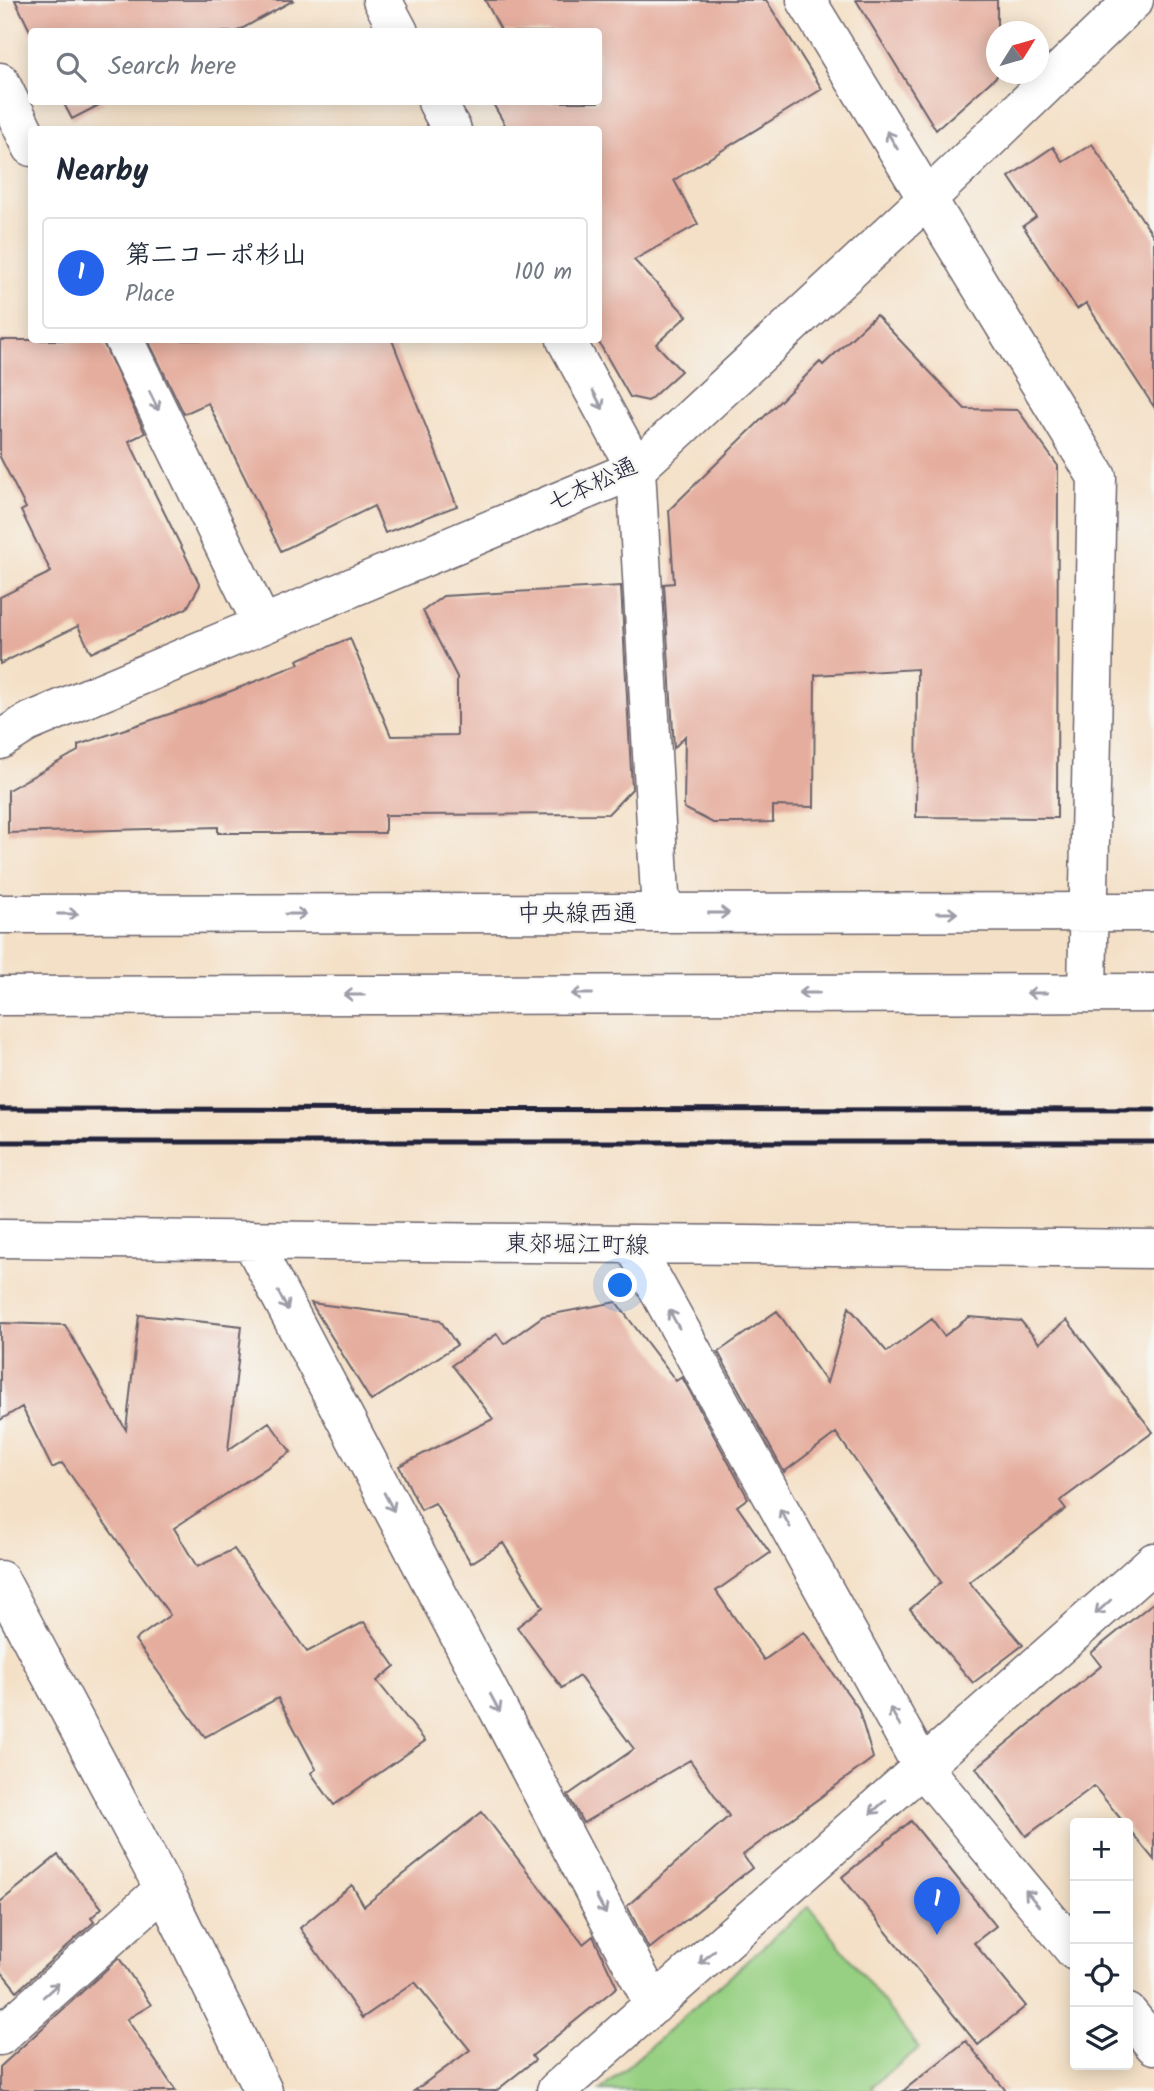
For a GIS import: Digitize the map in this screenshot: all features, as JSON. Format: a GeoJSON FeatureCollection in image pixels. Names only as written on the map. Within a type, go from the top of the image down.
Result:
{"type":"FeatureCollection","features":[{"type":"Feature","properties":{"kind":"street"},"geometry":{"type":"LineString","coordinates":[[382,0],[397,28]]}},
{"type":"Feature","properties":{"kind":"street"},"geometry":{"type":"LineString","coordinates":[[806,0],[1097,477],[1086,912],[1087,993]]}},
{"type":"Feature","properties":{"kind":"street","name":"七本松通"},"geometry":{"type":"LineString","coordinates":[[0,740],[27,723],[636,469],[927,199],[1134,0]]}},
{"type":"Feature","properties":{"kind":"street"},"geometry":{"type":"LineString","coordinates":[[0,82],[28,139]]}},
{"type":"Feature","properties":{"kind":"street"},"geometry":{"type":"LineString","coordinates":[[439,105],[450,126]]}},
{"type":"Feature","properties":{"kind":"street"},"geometry":{"type":"LineString","coordinates":[[125,343],[262,624]]}},
{"type":"Feature","properties":{"kind":"street"},"geometry":{"type":"LineString","coordinates":[[568,343],[636,469],[661,913]]}},
{"type":"Feature","properties":{"kind":"street","name":"中央線西通"},"geometry":{"type":"LineString","coordinates":[[0,914],[1154,912]]}},
{"type":"Feature","properties":{"kind":"street"},"geometry":{"type":"LineString","coordinates":[[0,996],[1154,993]]}},
{"type":"Feature","properties":{"kind":"street","name":"東郊堀江町線"},"geometry":{"type":"LineString","coordinates":[[0,1238],[1154,1250]]}},
{"type":"Feature","properties":{"kind":"street"},"geometry":{"type":"LineString","coordinates":[[251,1240],[654,2005]]}},
{"type":"Feature","properties":{"kind":"street"},"geometry":{"type":"LineString","coordinates":[[633,1244],[922,1767],[1070,1945]]}},
{"type":"Feature","properties":{"kind":"street"},"geometry":{"type":"LineString","coordinates":[[556,2091],[1154,1562]]}},
{"type":"Feature","properties":{"kind":"street"},"geometry":{"type":"LineString","coordinates":[[0,1580],[164,1889],[263,2091]]}},
{"type":"Feature","properties":{"kind":"street"},"geometry":{"type":"LineString","coordinates":[[0,2036],[164,1889]]}},
{"type":"Feature","properties":{"kind":"street"},"geometry":{"type":"LineString","coordinates":[[1133,2020],[1154,2045]]}},
{"type":"Feature","properties":{"kind":"green space"},"geometry":{"type":"Polygon","coordinates":[[[809,1906],[919,2048],[872,2086],[875,2091],[600,2091],[809,1906]]]}},
{"type":"Feature","properties":{"kind":"building"},"geometry":{"type":"Polygon","coordinates":[[[15,0],[294,0],[243,28],[29,28],[15,0]]]}},
{"type":"Feature","properties":{"kind":"building"},"geometry":{"type":"Polygon","coordinates":[[[485,0],[766,0],[822,89],[674,180],[698,224],[634,260],[687,316],[656,344],[681,371],[648,401],[630,397],[599,343],[602,343],[602,126],[506,126],[494,105],[602,105],[602,28],[500,28],[485,0]]]}},
{"type":"Feature","properties":{"kind":"building"},"geometry":{"type":"Polygon","coordinates":[[[856,0],[997,0],[997,21],[986,21],[988,84],[936,130],[856,0]]]}},
{"type":"Feature","properties":{"kind":"building"},"geometry":{"type":"Polygon","coordinates":[[[65,105],[99,105],[72,119],[65,105]]]}},
{"type":"Feature","properties":{"kind":"building"},"geometry":{"type":"Polygon","coordinates":[[[1092,144],[1154,237],[1154,407],[1086,303],[1077,309],[1023,226],[1036,217],[1009,177],[1053,147],[1063,162],[1092,144]]]}},
{"type":"Feature","properties":{"kind":"building"},"geometry":{"type":"Polygon","coordinates":[[[876,315],[965,409],[1018,410],[1058,466],[1057,818],[916,817],[917,669],[815,675],[814,807],[773,806],[773,822],[739,823],[713,823],[684,808],[685,736],[674,748],[664,584],[674,583],[669,510],[820,362],[823,365],[876,315]]]}},
{"type":"Feature","properties":{"kind":"building"},"geometry":{"type":"Polygon","coordinates":[[[0,340],[28,340],[28,343],[103,343],[145,433],[129,441],[200,585],[187,608],[91,653],[78,626],[0,664],[0,597],[51,572],[21,511],[26,508],[0,457],[0,340]]]}},
{"type":"Feature","properties":{"kind":"building"},"geometry":{"type":"Polygon","coordinates":[[[149,343],[393,343],[457,506],[385,533],[374,506],[281,551],[208,403],[184,414],[149,343]]]}},
{"type":"Feature","properties":{"kind":"building"},"geometry":{"type":"Polygon","coordinates":[[[621,586],[632,789],[608,814],[385,815],[385,833],[218,833],[218,827],[8,833],[8,790],[78,751],[78,745],[196,705],[299,664],[297,660],[350,638],[391,736],[457,735],[457,677],[423,611],[443,596],[621,586]]]}},
{"type":"Feature","properties":{"kind":"building"},"geometry":{"type":"Polygon","coordinates":[[[616,1302],[676,1381],[682,1377],[748,1498],[737,1506],[770,1553],[716,1591],[764,1660],[804,1632],[858,1708],[873,1758],[743,1855],[752,1868],[649,1949],[627,1906],[729,1816],[690,1760],[583,1823],[568,1795],[634,1749],[579,1676],[562,1688],[517,1627],[543,1607],[503,1543],[471,1563],[435,1503],[421,1510],[399,1466],[493,1419],[452,1365],[497,1334],[504,1344],[543,1316],[616,1302]]]}},
{"type":"Feature","properties":{"kind":"building"},"geometry":{"type":"Polygon","coordinates":[[[311,1303],[440,1320],[457,1345],[371,1401],[311,1303]]]}},
{"type":"Feature","properties":{"kind":"building"},"geometry":{"type":"Polygon","coordinates":[[[849,1307],[887,1352],[932,1319],[944,1336],[969,1317],[1021,1321],[1039,1343],[1067,1320],[1153,1432],[1060,1501],[1066,1509],[969,1582],[1023,1645],[973,1683],[910,1609],[941,1582],[836,1433],[784,1472],[718,1352],[777,1311],[827,1383],[849,1307]]]}},
{"type":"Feature","properties":{"kind":"building"},"geometry":{"type":"Polygon","coordinates":[[[139,1315],[242,1326],[228,1450],[269,1422],[291,1452],[174,1528],[197,1567],[234,1549],[307,1652],[364,1622],[395,1666],[377,1681],[425,1741],[334,1805],[311,1773],[316,1769],[278,1698],[205,1737],[135,1640],[170,1615],[62,1463],[52,1468],[22,1407],[0,1420],[0,1323],[65,1325],[126,1430],[139,1315]]]}},
{"type":"Feature","properties":{"kind":"building"},"geometry":{"type":"Polygon","coordinates":[[[1154,1602],[1154,1860],[1133,1834],[1133,1818],[1120,1818],[1094,1786],[1026,1836],[976,1768],[1101,1666],[1091,1653],[1154,1602]]]}},
{"type":"Feature","properties":{"kind":"building"},"geometry":{"type":"Polygon","coordinates":[[[482,1812],[583,1944],[593,1936],[617,1987],[532,2056],[535,2060],[496,2091],[414,2091],[470,2050],[415,1982],[362,2018],[300,1928],[352,1885],[364,1906],[482,1812]]]}},
{"type":"Feature","properties":{"kind":"building"},"geometry":{"type":"Polygon","coordinates":[[[911,1821],[996,1926],[974,1943],[1026,2006],[978,2045],[842,1877],[911,1821]]]}},
{"type":"Feature","properties":{"kind":"building"},"geometry":{"type":"Polygon","coordinates":[[[58,1855],[102,1908],[91,1918],[94,1922],[17,1991],[0,1970],[0,1902],[58,1855]]]}},
{"type":"Feature","properties":{"kind":"building"},"geometry":{"type":"Polygon","coordinates":[[[119,1958],[151,2005],[127,2019],[176,2091],[0,2091],[0,2067],[119,1958]]]}},
{"type":"Feature","properties":{"kind":"building"},"geometry":{"type":"Polygon","coordinates":[[[966,2041],[1006,2091],[903,2091],[966,2041]]]}},
{"type":"Feature","properties":{"kind":"railway"},"geometry":{"type":"LineString","coordinates":[[0,1109],[1154,1110]]}},
{"type":"Feature","properties":{"kind":"railway"},"geometry":{"type":"LineString","coordinates":[[0,1142],[1154,1142]]}},
{"type":"Feature","properties":{"kind":"place","name":"第二コーポ杉山"},"geometry":{"type":"Point","coordinates":[937,1935]}}]}
